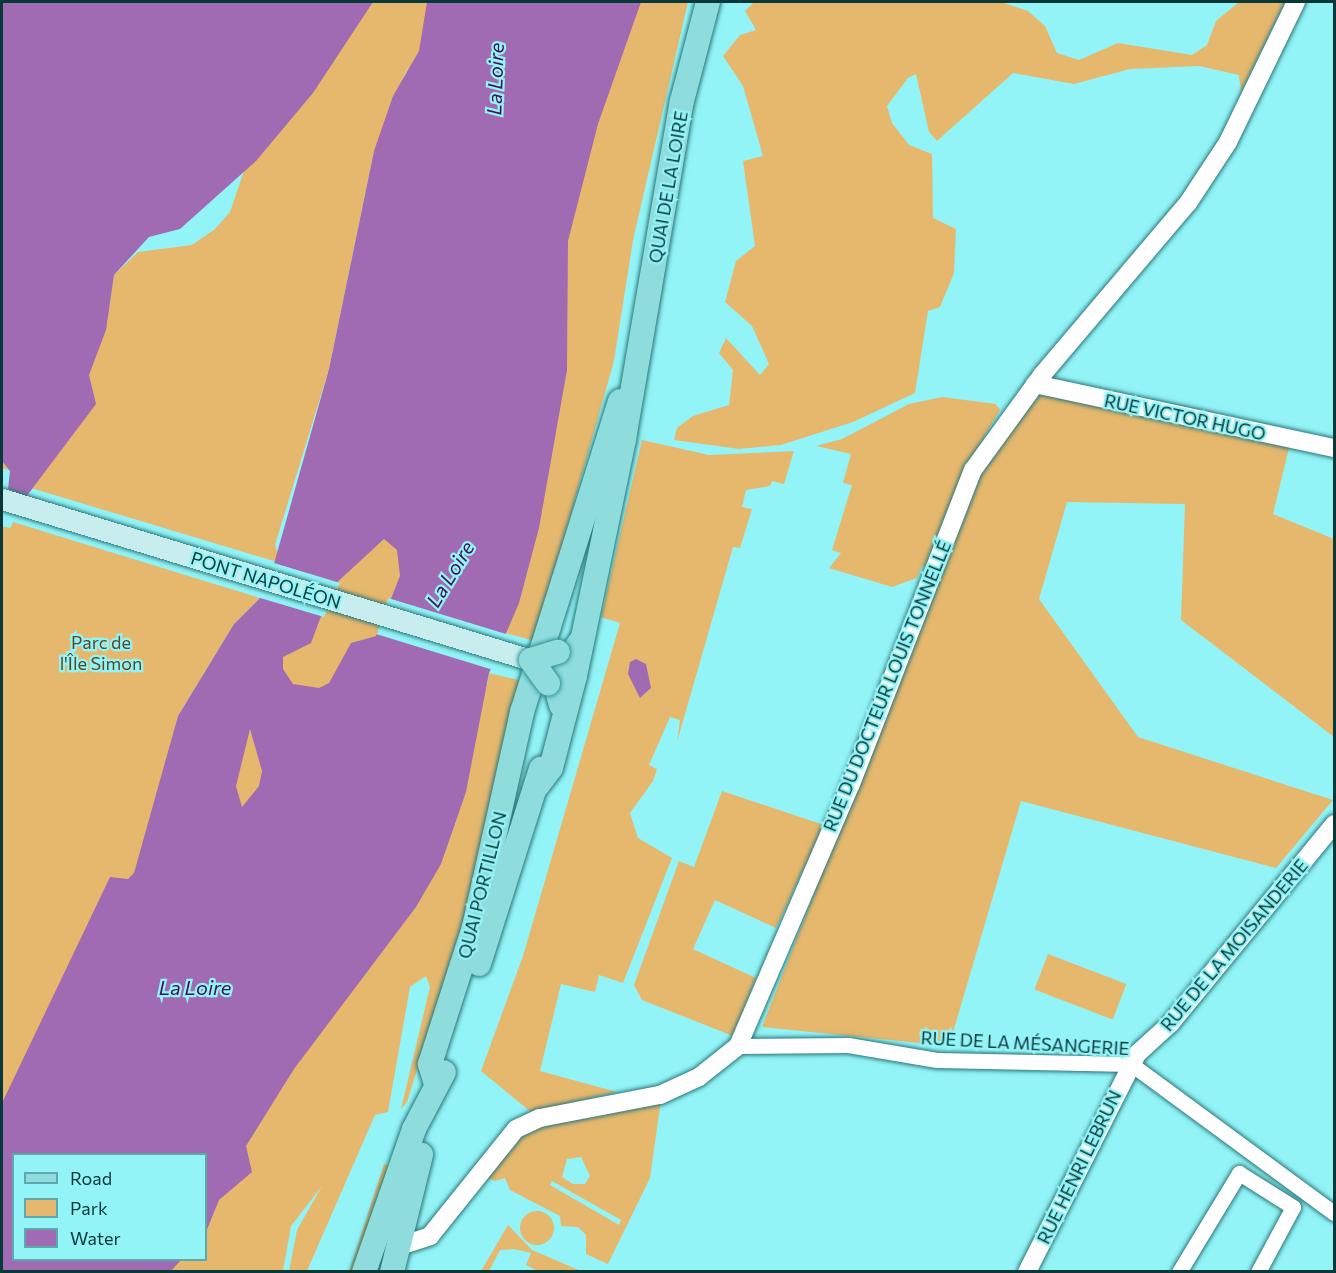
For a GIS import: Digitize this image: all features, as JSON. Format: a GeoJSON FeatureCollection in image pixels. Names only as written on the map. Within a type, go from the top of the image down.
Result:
{"type":"FeatureCollection","features":[{"type":"Feature","properties":{"kind":"main road","name":"QUAI DE LA LOIRE"},"geometry":{"type":"LineString","coordinates":[[538,785],[551,768],[575,676],[580,642],[624,439],[632,374],[682,101],[708,2]]}},
{"type":"Feature","properties":{"kind":"main road","name":"QUAI DE LA LOIRE"},"geometry":{"type":"LineString","coordinates":[[544,669],[606,436],[632,374]]}},
{"type":"Feature","properties":{"kind":"main road"},"geometry":{"type":"LineString","coordinates":[[544,669],[574,634],[632,374]]}},
{"type":"Feature","properties":{"kind":"main road","name":"PONT NAPOLÉON"},"geometry":{"type":"LineString","coordinates":[[2,499],[544,669]]}},
{"type":"Feature","properties":{"kind":"main road"},"geometry":{"type":"LineString","coordinates":[[544,669],[567,661],[580,642]]}},
{"type":"Feature","properties":{"kind":"main road"},"geometry":{"type":"LineString","coordinates":[[364,1272],[436,1084],[538,785],[561,695],[544,669]]}},
{"type":"Feature","properties":{"kind":"main road","name":"QUAI PORTILLON"},"geometry":{"type":"LineString","coordinates":[[436,1084],[430,1064],[474,927],[544,669]]}},
{"type":"Feature","properties":{"kind":"main road"},"geometry":{"type":"LineString","coordinates":[[392,1272],[426,1136],[420,1122]]}},
{"type":"Feature","properties":{"kind":"street","name":"RUE DU DOCTEUR LOUIS TONNELLÉ"},"geometry":{"type":"LineString","coordinates":[[397,1247],[430,1236],[516,1129],[540,1118],[660,1095],[699,1077],[738,1046],[856,774],[973,470],[1035,384],[1188,203],[1228,142],[1296,2]]}},
{"type":"Feature","properties":{"kind":"street","name":"RUE VICTOR HUGO"},"geometry":{"type":"LineString","coordinates":[[1035,384],[1335,448]]}},
{"type":"Feature","properties":{"kind":"street","name":"RUE DE LA MOISANDERIE"},"geometry":{"type":"LineString","coordinates":[[1131,1064],[1335,824]]}},
{"type":"Feature","properties":{"kind":"street","name":"RUE DE LA MÉSANGERIE"},"geometry":{"type":"LineString","coordinates":[[738,1046],[848,1045],[937,1060],[1131,1064],[1335,1213]]}},
{"type":"Feature","properties":{"kind":"street","name":"RUE HENRI LEBRUN"},"geometry":{"type":"LineString","coordinates":[[1027,1272],[1131,1064]]}},
{"type":"Feature","properties":{"kind":"street"},"geometry":{"type":"LineString","coordinates":[[1179,1272],[1239,1173],[1293,1207],[1258,1272]]}},
{"type":"Feature","properties":{"kind":"green space","name":"Parc de l'Île Simon"},"geometry":{"type":"Polygon","coordinates":[[[2,2],[688,2],[633,240],[614,361],[535,641],[505,633],[512,617],[361,640],[487,685],[489,673],[523,681],[473,892],[407,1102],[401,1109],[430,987],[426,976],[410,987],[388,1112],[375,1115],[307,1271],[289,1271],[297,1230],[322,1186],[291,1226],[283,1271],[2,1271],[2,526],[10,528],[13,522],[260,598],[234,624],[178,716],[158,798],[264,606],[319,625],[277,562],[31,488],[38,478],[2,468],[2,2]],[[408,67],[374,151],[329,369],[275,545],[278,554],[327,397],[408,67]],[[324,75],[111,244],[109,307],[114,275],[138,252],[192,245],[215,229],[230,212],[244,171],[324,75]]]}},
{"type":"Feature","properties":{"kind":"green space"},"geometry":{"type":"Polygon","coordinates":[[[754,2],[1001,2],[1028,11],[1045,26],[1057,53],[1079,60],[1118,43],[1192,55],[1207,45],[1216,21],[1239,2],[1285,2],[1241,92],[1239,75],[1199,66],[1130,69],[1074,84],[1013,73],[937,141],[929,132],[916,74],[908,78],[887,106],[892,123],[909,145],[932,154],[933,218],[956,229],[954,273],[940,307],[928,311],[915,393],[853,422],[781,445],[739,449],[674,440],[677,428],[693,416],[729,405],[733,370],[719,353],[726,338],[760,375],[769,364],[752,326],[725,302],[736,261],[755,246],[743,161],[763,156],[743,86],[723,56],[740,35],[756,30],[745,11],[754,2]]]}},
{"type":"Feature","properties":{"kind":"green space"},"geometry":{"type":"Polygon","coordinates":[[[1042,392],[1291,440],[1273,514],[1334,539],[1334,737],[1181,620],[1185,504],[1067,502],[1039,599],[1138,737],[1333,800],[1276,868],[1021,801],[949,1046],[762,1027],[978,474],[1042,392]]]}},
{"type":"Feature","properties":{"kind":"green space"},"geometry":{"type":"Polygon","coordinates":[[[942,397],[996,404],[1000,410],[966,468],[928,568],[922,566],[917,578],[892,587],[829,568],[841,553],[832,550],[852,485],[843,483],[851,454],[816,446],[842,439],[909,404],[942,397]]]}},
{"type":"Feature","properties":{"kind":"green space"},"geometry":{"type":"Polygon","coordinates":[[[642,440],[709,455],[794,451],[784,484],[772,481],[770,486],[746,490],[742,507],[752,509],[740,548],[733,547],[677,742],[680,720],[670,717],[649,765],[657,769],[653,781],[630,813],[638,838],[672,858],[623,983],[599,975],[595,992],[561,984],[540,1071],[617,1092],[531,1112],[481,1071],[523,956],[620,623],[601,617],[642,440]]]}},
{"type":"Feature","properties":{"kind":"green space"},"geometry":{"type":"Polygon","coordinates":[[[722,791],[824,825],[776,928],[715,900],[693,949],[756,978],[733,1036],[642,1000],[634,985],[679,861],[694,867],[722,791]]]}},
{"type":"Feature","properties":{"kind":"green space"},"geometry":{"type":"Polygon","coordinates":[[[1048,954],[1126,984],[1113,1020],[1034,989],[1048,954]]]}},
{"type":"Feature","properties":{"kind":"green space"},"geometry":{"type":"Polygon","coordinates":[[[661,1100],[650,1178],[608,1264],[586,1254],[586,1235],[578,1227],[561,1226],[560,1216],[510,1190],[505,1178],[495,1181],[482,1175],[540,1114],[661,1100]],[[581,1157],[567,1159],[562,1177],[573,1184],[585,1184],[590,1176],[581,1157]],[[552,1181],[550,1185],[619,1225],[621,1220],[552,1181]]]}},
{"type":"Feature","properties":{"kind":"green space"},"geometry":{"type":"Polygon","coordinates":[[[384,1164],[390,1166],[355,1272],[349,1272],[384,1164]]]}},
{"type":"Feature","properties":{"kind":"green space"},"geometry":{"type":"Polygon","coordinates":[[[537,1211],[549,1216],[554,1228],[549,1240],[537,1245],[525,1240],[520,1228],[525,1216],[537,1211]]]}},
{"type":"Feature","properties":{"kind":"green space"},"geometry":{"type":"Polygon","coordinates":[[[508,1225],[532,1250],[581,1271],[538,1271],[526,1265],[531,1253],[514,1249],[500,1250],[489,1271],[481,1271],[508,1225]]]}},
{"type":"Feature","properties":{"kind":"water"},"geometry":{"type":"Polygon","coordinates":[[[2,2],[373,2],[313,93],[256,161],[180,229],[149,237],[114,275],[106,330],[89,375],[96,404],[26,497],[8,489],[10,471],[2,461],[2,2]]]}},
{"type":"Feature","properties":{"kind":"water","name":"La Loire"},"geometry":{"type":"Polygon","coordinates":[[[427,2],[641,2],[598,124],[568,241],[567,370],[539,528],[519,603],[489,673],[466,792],[441,864],[416,907],[294,1069],[246,1146],[252,1172],[219,1200],[207,1230],[207,1153],[12,1153],[12,1261],[180,1261],[171,1271],[2,1272],[2,1103],[110,877],[128,879],[134,873],[178,716],[234,624],[266,592],[329,369],[374,151],[393,96],[419,51],[427,2]],[[384,539],[332,587],[311,643],[283,657],[283,669],[293,684],[319,688],[329,683],[351,643],[376,636],[400,576],[397,550],[384,539]],[[250,729],[236,786],[242,807],[259,786],[262,771],[250,729]]]}},
{"type":"Feature","properties":{"kind":"water"},"geometry":{"type":"Polygon","coordinates":[[[636,659],[646,664],[651,688],[640,698],[628,674],[630,662],[636,659]]]}},
{"type":"Feature","properties":{"kind":"pier"},"geometry":{"type":"Polygon","coordinates":[[[274,563],[340,583],[324,617],[257,597],[274,563]]]}},
{"type":"Feature","properties":{"kind":"pier"},"geometry":{"type":"Polygon","coordinates":[[[388,598],[508,635],[497,671],[377,634],[388,598]]]}}]}
